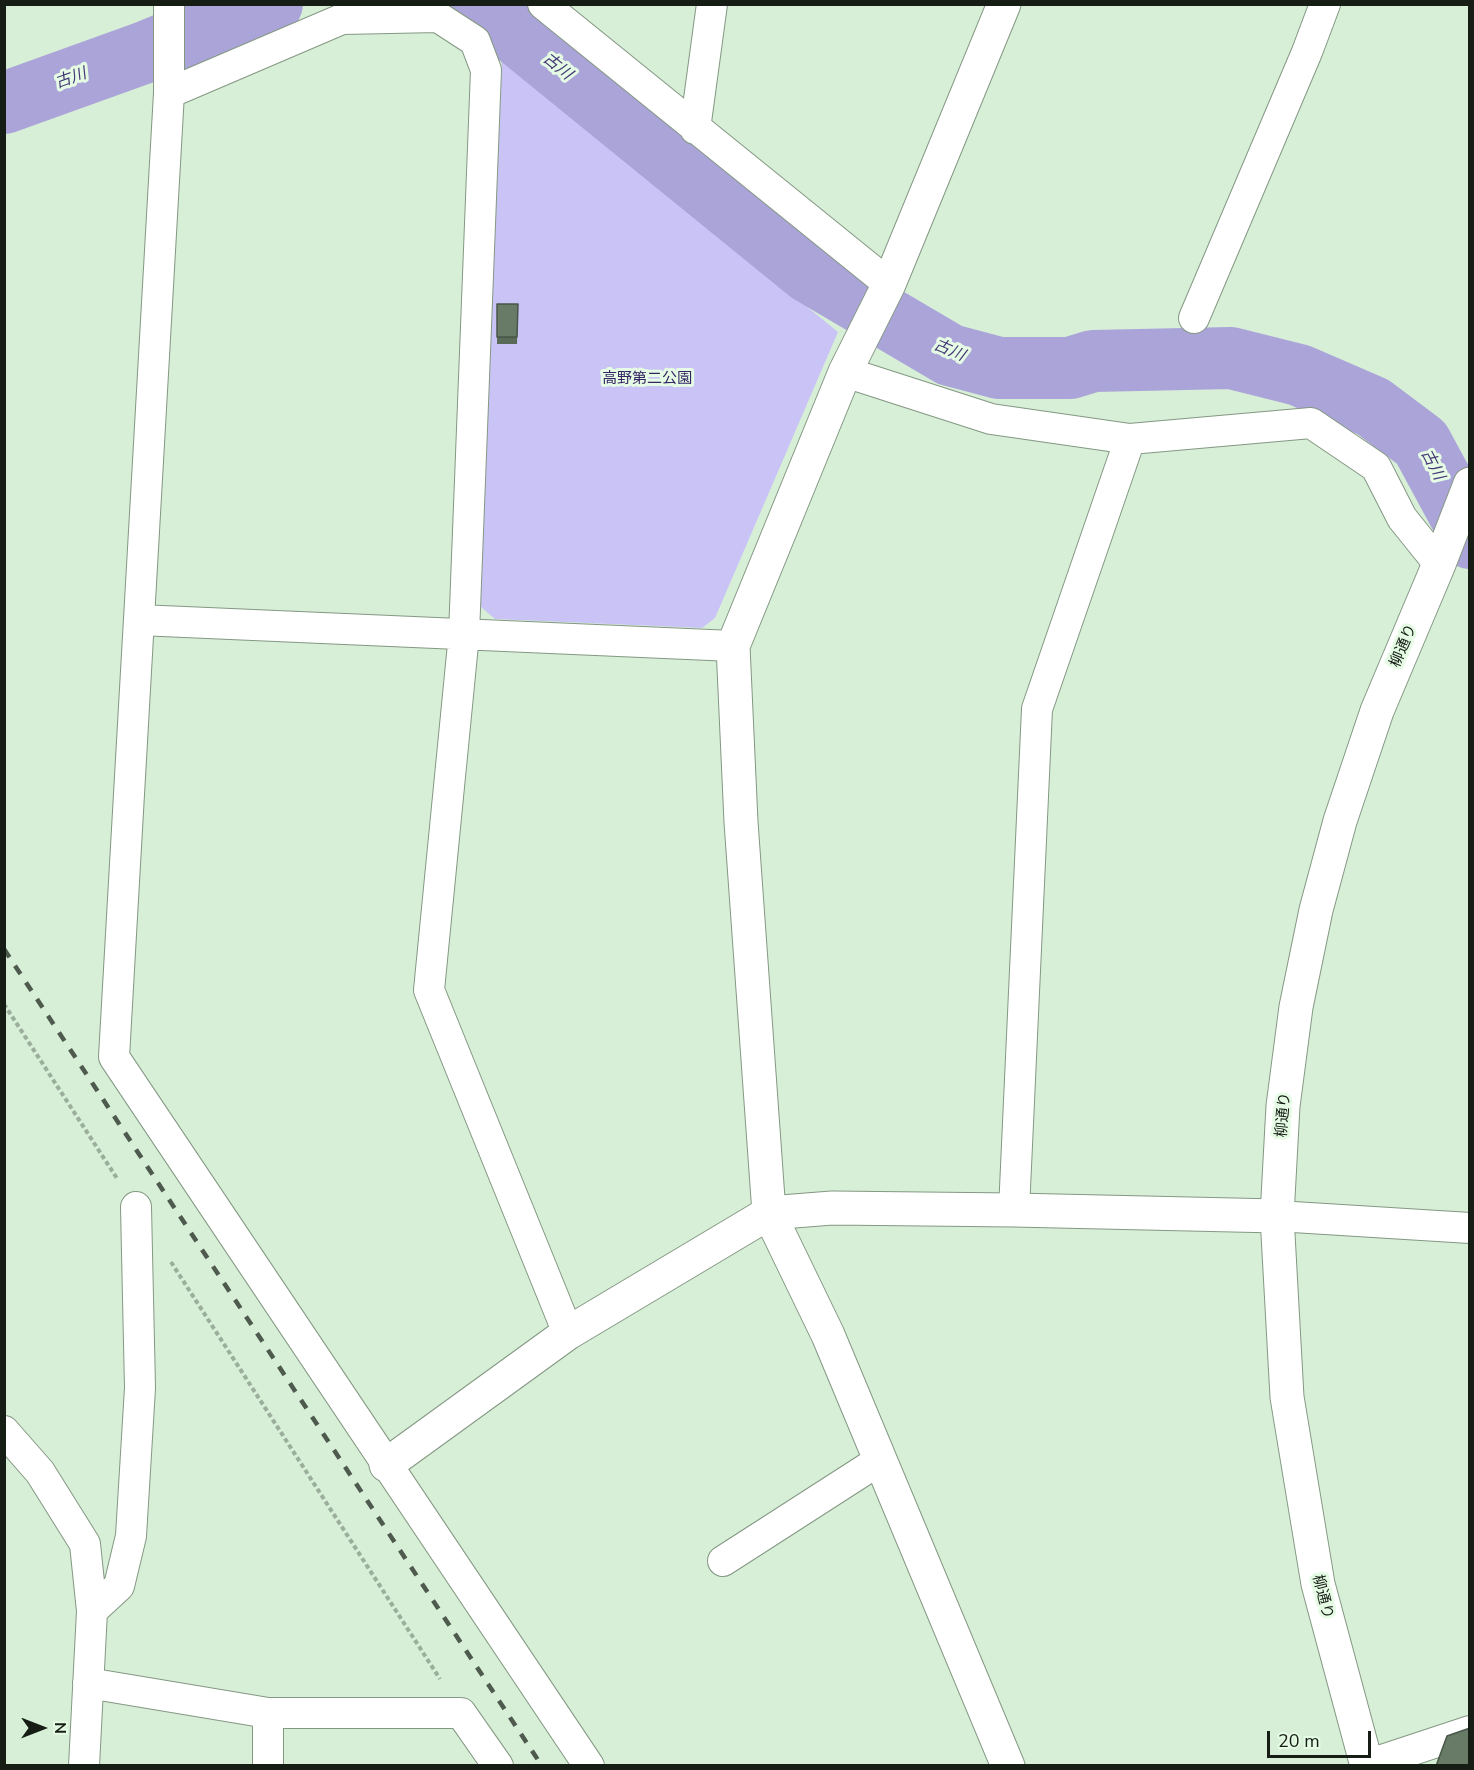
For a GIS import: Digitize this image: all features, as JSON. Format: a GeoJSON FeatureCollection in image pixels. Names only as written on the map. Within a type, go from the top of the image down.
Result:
{"type":"FeatureCollection","features":[{"type":"Feature","properties":{"kind":"street"},"geometry":{"type":"LineString","coordinates":[[169,4],[169,93],[114,1057],[588,1766]]}},
{"type":"Feature","properties":{"kind":"street"},"geometry":{"type":"LineString","coordinates":[[543,4],[889,284]]}},
{"type":"Feature","properties":{"kind":"street"},"geometry":{"type":"LineString","coordinates":[[695,129],[712,4]]}},
{"type":"Feature","properties":{"kind":"street"},"geometry":{"type":"LineString","coordinates":[[1004,4],[889,284],[845,372],[733,646],[741,822],[769,1213],[828,1335],[1008,1766]]}},
{"type":"Feature","properties":{"kind":"street"},"geometry":{"type":"LineString","coordinates":[[1194,318],[1307,52],[1325,4]]}},
{"type":"Feature","properties":{"kind":"street"},"geometry":{"type":"LineString","coordinates":[[169,93],[342,19],[438,17],[475,41],[486,70],[464,634],[429,990],[568,1333]]}},
{"type":"Feature","properties":{"kind":"street"},"geometry":{"type":"LineString","coordinates":[[845,372],[991,419],[1130,439],[1311,423],[1377,467],[1402,518],[1440,560]]}},
{"type":"Feature","properties":{"kind":"street"},"geometry":{"type":"LineString","coordinates":[[1014,1210],[1036,709],[1130,439]]}},
{"type":"Feature","properties":{"kind":"street","name":"柳通り"},"geometry":{"type":"LineString","coordinates":[[1366,1765],[1318,1584],[1287,1397],[1277,1216],[1285,1095],[1296,1007],[1316,910],[1340,821],[1377,711],[1470,484]]}},
{"type":"Feature","properties":{"kind":"street"},"geometry":{"type":"LineString","coordinates":[[139,620],[733,646]]}},
{"type":"Feature","properties":{"kind":"street"},"geometry":{"type":"LineString","coordinates":[[92,1611],[118,1586],[131,1536],[140,1388],[136,1207]]}},
{"type":"Feature","properties":{"kind":"street"},"geometry":{"type":"LineString","coordinates":[[386,1465],[568,1333],[769,1213],[832,1208],[1014,1210],[1277,1216],[1470,1228]]}},
{"type":"Feature","properties":{"kind":"street"},"geometry":{"type":"LineString","coordinates":[[4,1431],[40,1472],[85,1544],[92,1611],[84,1766]]}},
{"type":"Feature","properties":{"kind":"street"},"geometry":{"type":"LineString","coordinates":[[723,1561],[880,1460]]}},
{"type":"Feature","properties":{"kind":"street"},"geometry":{"type":"LineString","coordinates":[[88,1683],[268,1713],[461,1713],[498,1766]]}},
{"type":"Feature","properties":{"kind":"street"},"geometry":{"type":"LineString","coordinates":[[268,1713],[268,1766]]}},
{"type":"Feature","properties":{"kind":"street"},"geometry":{"type":"LineString","coordinates":[[1366,1765],[1470,1731]]}},
{"type":"Feature","properties":{"kind":"path"},"geometry":{"type":"LineString","coordinates":[[4,1004],[136,1207]]}},
{"type":"Feature","properties":{"kind":"path"},"geometry":{"type":"LineString","coordinates":[[168,1257],[461,1713]]}},
{"type":"Feature","properties":{"kind":"green space","name":"高野第二公園"},"geometry":{"type":"Polygon","coordinates":[[[502,57],[838,332],[715,618],[702,628],[495,619],[480,606],[502,57]]]}},
{"type":"Feature","properties":{"kind":"building"},"geometry":{"type":"Polygon","coordinates":[[[497,304],[518,304],[517,337],[497,337],[497,304]]]}},
{"type":"Feature","properties":{"kind":"building"},"geometry":{"type":"Polygon","coordinates":[[[1470,1728],[1470,1766],[1436,1766],[1447,1736],[1470,1728]]]}},
{"type":"Feature","properties":{"kind":"waterway","name":"古川"},"geometry":{"type":"LineString","coordinates":[[4,103],[143,53],[244,12],[272,4]]}},
{"type":"Feature","properties":{"kind":"waterway","name":"古川"},"geometry":{"type":"LineString","coordinates":[[458,4],[515,33],[809,272],[950,355],[999,368],[1070,368],[1093,361],[1231,358],[1299,375],[1373,407],[1421,443],[1466,526],[1470,538]]}},
{"type":"Feature","properties":{"kind":"railway"},"geometry":{"type":"LineString","coordinates":[[4,949],[542,1766]]}}]}
